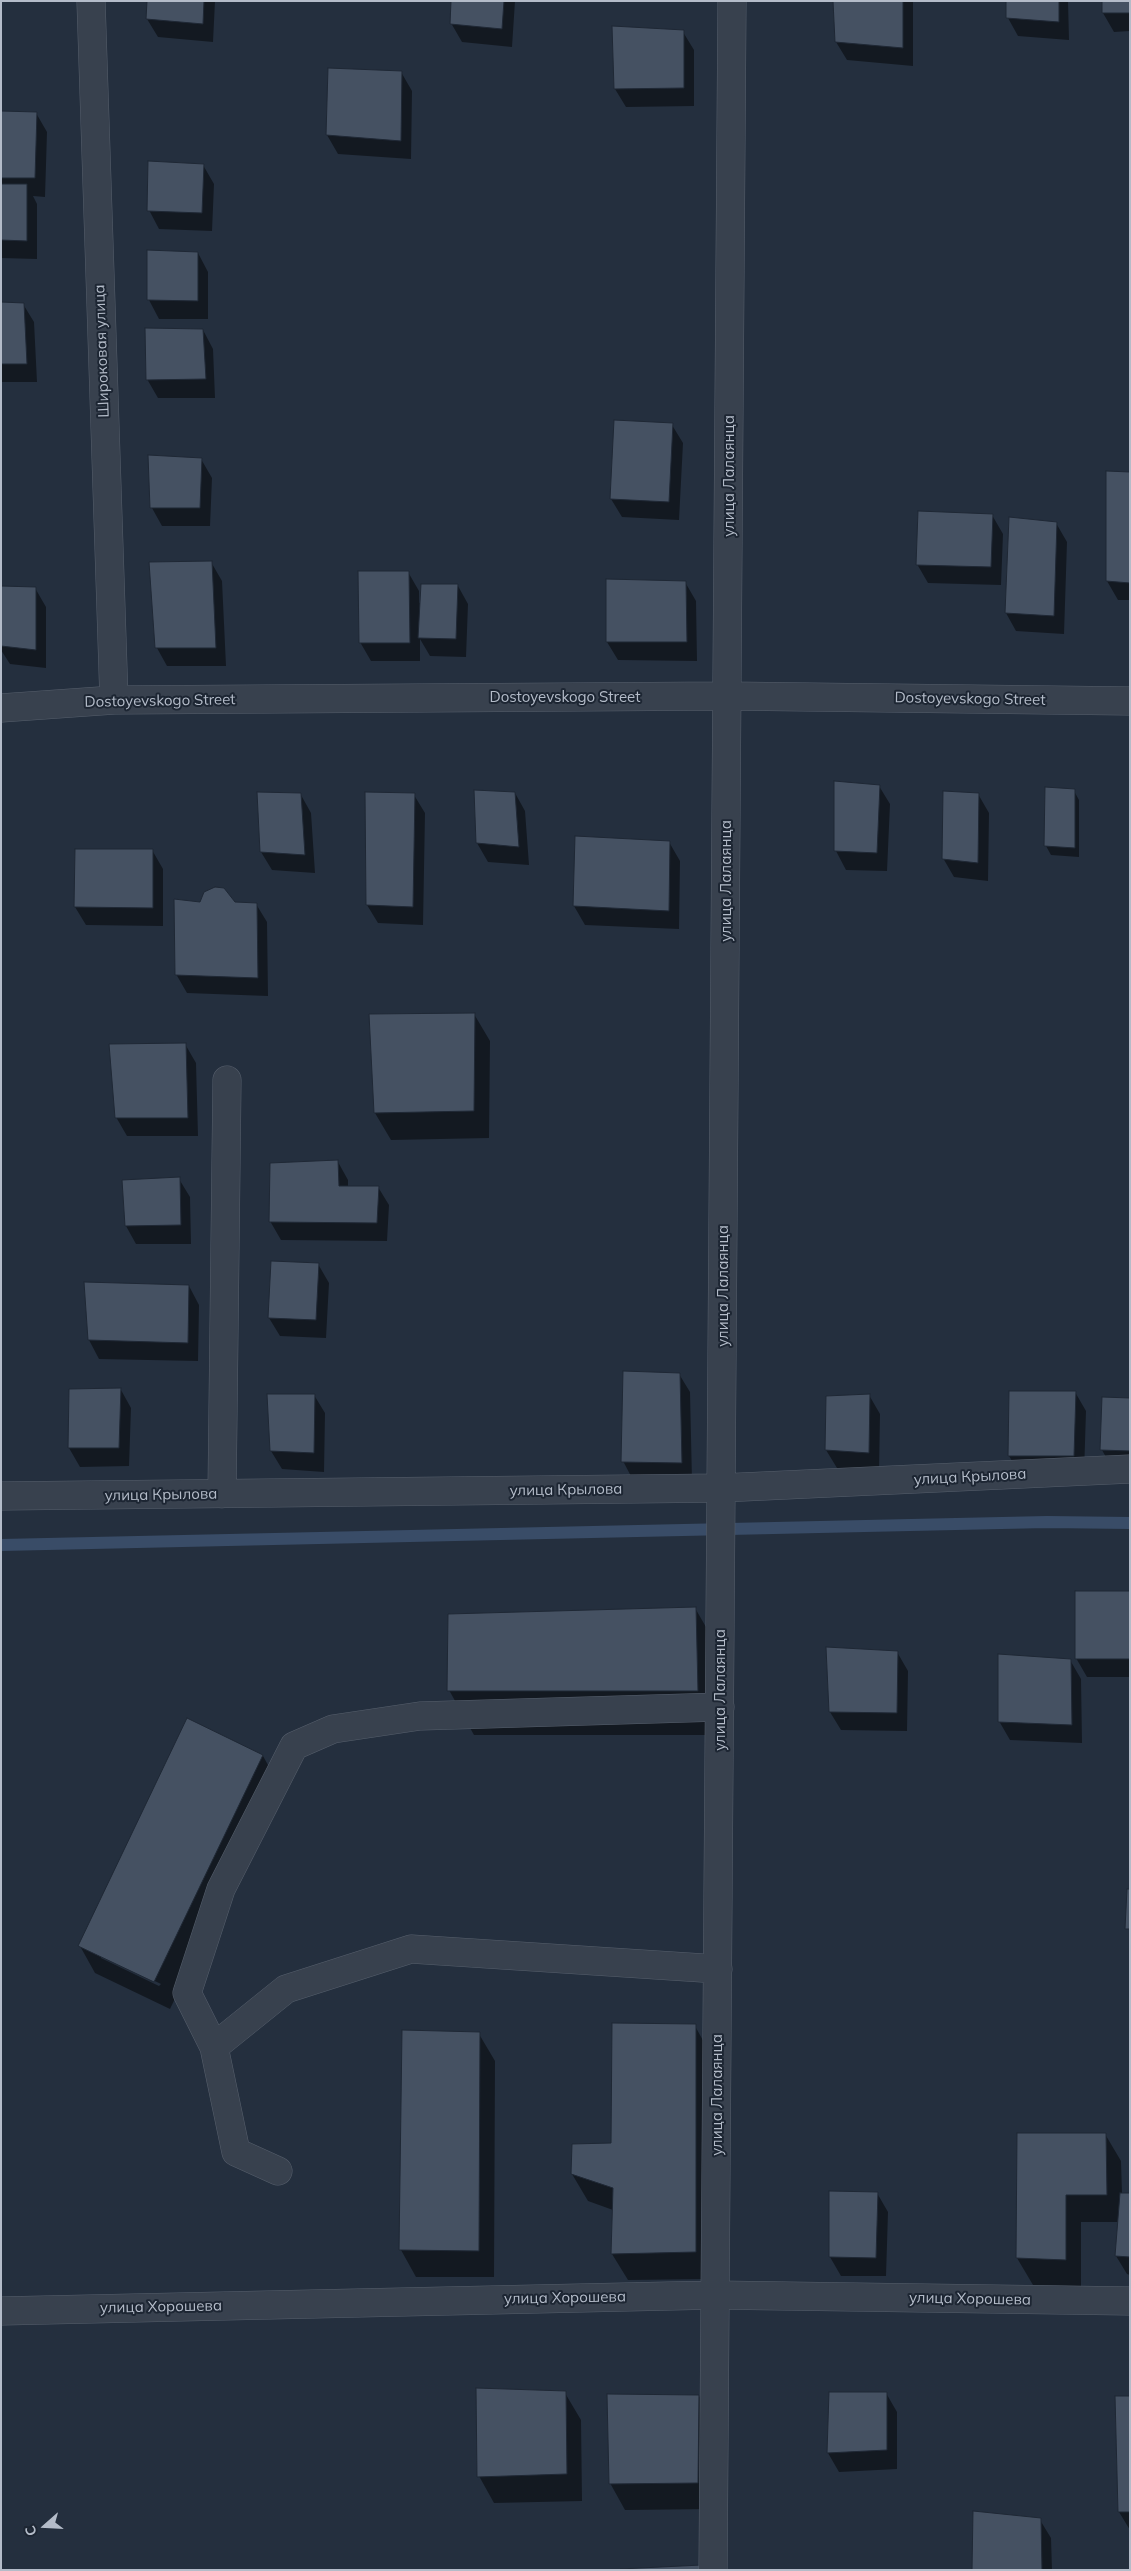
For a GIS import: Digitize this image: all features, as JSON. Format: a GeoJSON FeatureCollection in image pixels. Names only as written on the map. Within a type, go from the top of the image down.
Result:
{"type":"FeatureCollection","features":[{"type":"Feature","properties":{"kind":"street","name":"Широковая улица"},"geometry":{"type":"LineString","coordinates":[[91,1],[114,700]]}},
{"type":"Feature","properties":{"kind":"street","name":"улица Лалаянца"},"geometry":{"type":"LineString","coordinates":[[713,2570],[732,1]]}},
{"type":"Feature","properties":{"kind":"street","name":"Dostoyevskogo Street"},"geometry":{"type":"LineString","coordinates":[[1,708],[114,700],[727,696],[1130,701]]}},
{"type":"Feature","properties":{"kind":"street"},"geometry":{"type":"LineString","coordinates":[[222,1494],[227,1080]]}},
{"type":"Feature","properties":{"kind":"street","name":"улица Крылова"},"geometry":{"type":"LineString","coordinates":[[1,1496],[721,1488],[1130,1469]]}},
{"type":"Feature","properties":{"kind":"street"},"geometry":{"type":"LineString","coordinates":[[278,2171],[236,2152],[214,2047],[187,1993],[221,1889],[294,1746],[333,1730],[420,1716],[720,1707]]}},
{"type":"Feature","properties":{"kind":"street"},"geometry":{"type":"LineString","coordinates":[[214,2047],[286,1989],[412,1949],[718,1969]]}},
{"type":"Feature","properties":{"kind":"street","name":"улица Хорошева"},"geometry":{"type":"LineString","coordinates":[[1,2311],[715,2295],[1130,2301]]}},
{"type":"Feature","properties":{"kind":"building"},"geometry":{"type":"Polygon","coordinates":[[[147,1],[204,1],[203,24],[146,19],[147,1]]]}},
{"type":"Feature","properties":{"kind":"building"},"geometry":{"type":"Polygon","coordinates":[[[451,1],[504,1],[502,29],[450,24],[451,1]]]}},
{"type":"Feature","properties":{"kind":"building"},"geometry":{"type":"Polygon","coordinates":[[[833,1],[903,1],[903,48],[835,42],[833,1]]]}},
{"type":"Feature","properties":{"kind":"building"},"geometry":{"type":"Polygon","coordinates":[[[1006,1],[1059,1],[1059,22],[1006,18],[1006,1]]]}},
{"type":"Feature","properties":{"kind":"building"},"geometry":{"type":"Polygon","coordinates":[[[1102,1],[1130,1],[1130,13],[1102,13],[1102,1]]]}},
{"type":"Feature","properties":{"kind":"building"},"geometry":{"type":"Polygon","coordinates":[[[612,26],[684,30],[684,88],[614,89],[612,26]]]}},
{"type":"Feature","properties":{"kind":"building"},"geometry":{"type":"Polygon","coordinates":[[[328,68],[402,71],[401,141],[326,135],[328,68]]]}},
{"type":"Feature","properties":{"kind":"building"},"geometry":{"type":"Polygon","coordinates":[[[1,111],[37,112],[35,178],[1,178],[1,111]]]}},
{"type":"Feature","properties":{"kind":"building"},"geometry":{"type":"Polygon","coordinates":[[[148,161],[204,164],[202,213],[147,211],[148,161]]]}},
{"type":"Feature","properties":{"kind":"building"},"geometry":{"type":"Polygon","coordinates":[[[1,184],[27,184],[27,241],[1,240],[1,184]]]}},
{"type":"Feature","properties":{"kind":"building"},"geometry":{"type":"Polygon","coordinates":[[[147,250],[198,252],[198,301],[147,300],[147,250]]]}},
{"type":"Feature","properties":{"kind":"building"},"geometry":{"type":"Polygon","coordinates":[[[1,302],[24,303],[27,364],[1,364],[1,302]]]}},
{"type":"Feature","properties":{"kind":"building"},"geometry":{"type":"Polygon","coordinates":[[[145,328],[203,329],[206,379],[146,380],[145,328]]]}},
{"type":"Feature","properties":{"kind":"building"},"geometry":{"type":"Polygon","coordinates":[[[614,420],[673,423],[669,502],[610,499],[614,420]]]}},
{"type":"Feature","properties":{"kind":"building"},"geometry":{"type":"Polygon","coordinates":[[[148,455],[202,458],[200,508],[150,508],[148,455]]]}},
{"type":"Feature","properties":{"kind":"building"},"geometry":{"type":"Polygon","coordinates":[[[1106,471],[1130,472],[1130,583],[1106,581],[1106,471]]]}},
{"type":"Feature","properties":{"kind":"building"},"geometry":{"type":"Polygon","coordinates":[[[918,511],[993,514],[991,567],[916,565],[918,511]]]}},
{"type":"Feature","properties":{"kind":"building"},"geometry":{"type":"Polygon","coordinates":[[[1009,517],[1057,522],[1054,616],[1005,613],[1009,517]]]}},
{"type":"Feature","properties":{"kind":"building"},"geometry":{"type":"Polygon","coordinates":[[[212,561],[216,648],[155,648],[149,562],[212,561]]]}},
{"type":"Feature","properties":{"kind":"building"},"geometry":{"type":"Polygon","coordinates":[[[358,571],[409,571],[410,643],[359,643],[358,571]]]}},
{"type":"Feature","properties":{"kind":"building"},"geometry":{"type":"Polygon","coordinates":[[[606,579],[686,581],[687,642],[606,642],[606,579]]]}},
{"type":"Feature","properties":{"kind":"building"},"geometry":{"type":"Polygon","coordinates":[[[421,584],[458,584],[456,639],[418,638],[421,584]]]}},
{"type":"Feature","properties":{"kind":"building"},"geometry":{"type":"Polygon","coordinates":[[[1,586],[36,587],[36,650],[1,646],[1,586]]]}},
{"type":"Feature","properties":{"kind":"building"},"geometry":{"type":"Polygon","coordinates":[[[834,781],[880,785],[877,853],[834,851],[834,781]]]}},
{"type":"Feature","properties":{"kind":"building"},"geometry":{"type":"Polygon","coordinates":[[[1045,787],[1075,789],[1075,848],[1044,846],[1045,787]]]}},
{"type":"Feature","properties":{"kind":"building"},"geometry":{"type":"Polygon","coordinates":[[[474,790],[515,792],[519,847],[476,843],[474,790]]]}},
{"type":"Feature","properties":{"kind":"building"},"geometry":{"type":"Polygon","coordinates":[[[943,791],[979,793],[978,863],[942,859],[943,791]]]}},
{"type":"Feature","properties":{"kind":"building"},"geometry":{"type":"Polygon","coordinates":[[[257,792],[301,793],[305,855],[260,852],[257,792]]]}},
{"type":"Feature","properties":{"kind":"building"},"geometry":{"type":"Polygon","coordinates":[[[365,792],[415,793],[413,907],[366,905],[365,792]]]}},
{"type":"Feature","properties":{"kind":"building"},"geometry":{"type":"Polygon","coordinates":[[[575,836],[670,841],[669,911],[573,906],[575,836]]]}},
{"type":"Feature","properties":{"kind":"building"},"geometry":{"type":"Polygon","coordinates":[[[75,849],[153,849],[153,908],[74,907],[75,849]]]}},
{"type":"Feature","properties":{"kind":"building"},"geometry":{"type":"Polygon","coordinates":[[[215,887],[224,888],[235,902],[257,903],[258,978],[175,975],[174,899],[200,902],[204,892],[215,887]]]}},
{"type":"Feature","properties":{"kind":"building"},"geometry":{"type":"Polygon","coordinates":[[[475,1013],[474,1111],[374,1113],[369,1014],[475,1013]]]}},
{"type":"Feature","properties":{"kind":"building"},"geometry":{"type":"Polygon","coordinates":[[[186,1043],[188,1118],[115,1118],[109,1044],[186,1043]]]}},
{"type":"Feature","properties":{"kind":"building"},"geometry":{"type":"Polygon","coordinates":[[[338,1160],[339,1186],[379,1186],[377,1223],[269,1222],[270,1163],[338,1160]]]}},
{"type":"Feature","properties":{"kind":"building"},"geometry":{"type":"Polygon","coordinates":[[[180,1177],[181,1225],[125,1226],[122,1180],[180,1177]]]}},
{"type":"Feature","properties":{"kind":"building"},"geometry":{"type":"Polygon","coordinates":[[[271,1261],[319,1263],[316,1320],[268,1318],[271,1261]]]}},
{"type":"Feature","properties":{"kind":"building"},"geometry":{"type":"Polygon","coordinates":[[[84,1282],[189,1285],[188,1343],[88,1340],[84,1282]]]}},
{"type":"Feature","properties":{"kind":"building"},"geometry":{"type":"Polygon","coordinates":[[[623,1371],[680,1373],[682,1463],[621,1462],[623,1371]]]}},
{"type":"Feature","properties":{"kind":"building"},"geometry":{"type":"Polygon","coordinates":[[[121,1388],[119,1448],[68,1448],[69,1389],[121,1388]]]}},
{"type":"Feature","properties":{"kind":"building"},"geometry":{"type":"Polygon","coordinates":[[[1009,1391],[1076,1391],[1074,1456],[1008,1456],[1009,1391]]]}},
{"type":"Feature","properties":{"kind":"building"},"geometry":{"type":"Polygon","coordinates":[[[267,1394],[315,1394],[314,1453],[270,1451],[267,1394]]]}},
{"type":"Feature","properties":{"kind":"building"},"geometry":{"type":"Polygon","coordinates":[[[870,1394],[869,1453],[825,1450],[826,1396],[870,1394]]]}},
{"type":"Feature","properties":{"kind":"building"},"geometry":{"type":"Polygon","coordinates":[[[1102,1397],[1130,1398],[1130,1451],[1100,1450],[1102,1397]]]}},
{"type":"Feature","properties":{"kind":"building"},"geometry":{"type":"Polygon","coordinates":[[[1075,1591],[1130,1591],[1130,1659],[1075,1659],[1075,1591]]]}},
{"type":"Feature","properties":{"kind":"building"},"geometry":{"type":"Polygon","coordinates":[[[696,1607],[698,1691],[447,1691],[448,1614],[696,1607]]]}},
{"type":"Feature","properties":{"kind":"building"},"geometry":{"type":"Polygon","coordinates":[[[826,1647],[898,1651],[897,1713],[829,1712],[826,1647]]]}},
{"type":"Feature","properties":{"kind":"building"},"geometry":{"type":"Polygon","coordinates":[[[998,1654],[1071,1659],[1072,1725],[998,1722],[998,1654]]]}},
{"type":"Feature","properties":{"kind":"building"},"geometry":{"type":"Polygon","coordinates":[[[187,1718],[263,1755],[154,1982],[78,1946],[187,1718]]]}},
{"type":"Feature","properties":{"kind":"building"},"geometry":{"type":"Polygon","coordinates":[[[1127,1889],[1130,1889],[1130,1929],[1125,1929],[1127,1889]]]}},
{"type":"Feature","properties":{"kind":"building"},"geometry":{"type":"Polygon","coordinates":[[[612,2023],[696,2024],[696,2252],[611,2254],[613,2188],[571,2174],[572,2144],[611,2143],[612,2023]]]}},
{"type":"Feature","properties":{"kind":"building"},"geometry":{"type":"Polygon","coordinates":[[[402,2030],[480,2032],[479,2251],[399,2250],[402,2030]]]}},
{"type":"Feature","properties":{"kind":"building"},"geometry":{"type":"Polygon","coordinates":[[[1017,2133],[1106,2133],[1107,2195],[1066,2195],[1066,2260],[1016,2258],[1017,2133]]]}},
{"type":"Feature","properties":{"kind":"building"},"geometry":{"type":"Polygon","coordinates":[[[829,2191],[878,2192],[876,2258],[829,2257],[829,2191]]]}},
{"type":"Feature","properties":{"kind":"building"},"geometry":{"type":"Polygon","coordinates":[[[1120,2193],[1130,2193],[1130,2257],[1115,2256],[1120,2193]]]}},
{"type":"Feature","properties":{"kind":"building"},"geometry":{"type":"Polygon","coordinates":[[[476,2388],[566,2391],[567,2474],[477,2477],[476,2388]]]}},
{"type":"Feature","properties":{"kind":"building"},"geometry":{"type":"Polygon","coordinates":[[[829,2392],[887,2392],[887,2450],[827,2453],[829,2392]]]}},
{"type":"Feature","properties":{"kind":"building"},"geometry":{"type":"Polygon","coordinates":[[[607,2394],[699,2395],[698,2483],[609,2484],[607,2394]]]}},
{"type":"Feature","properties":{"kind":"building"},"geometry":{"type":"Polygon","coordinates":[[[1115,2396],[1130,2396],[1130,2512],[1118,2512],[1115,2396]]]}},
{"type":"Feature","properties":{"kind":"building"},"geometry":{"type":"Polygon","coordinates":[[[973,2511],[1041,2518],[1042,2570],[972,2570],[973,2511]]]}},
{"type":"Feature","properties":{"kind":"building"},"geometry":{"type":"Polygon","coordinates":[[[702,2565],[701,2570],[620,2570],[620,2569],[702,2565]]]}},
{"type":"Feature","properties":{"kind":"waterway"},"geometry":{"type":"LineString","coordinates":[[1,1545],[1047,1522],[1130,1523]]}}]}
